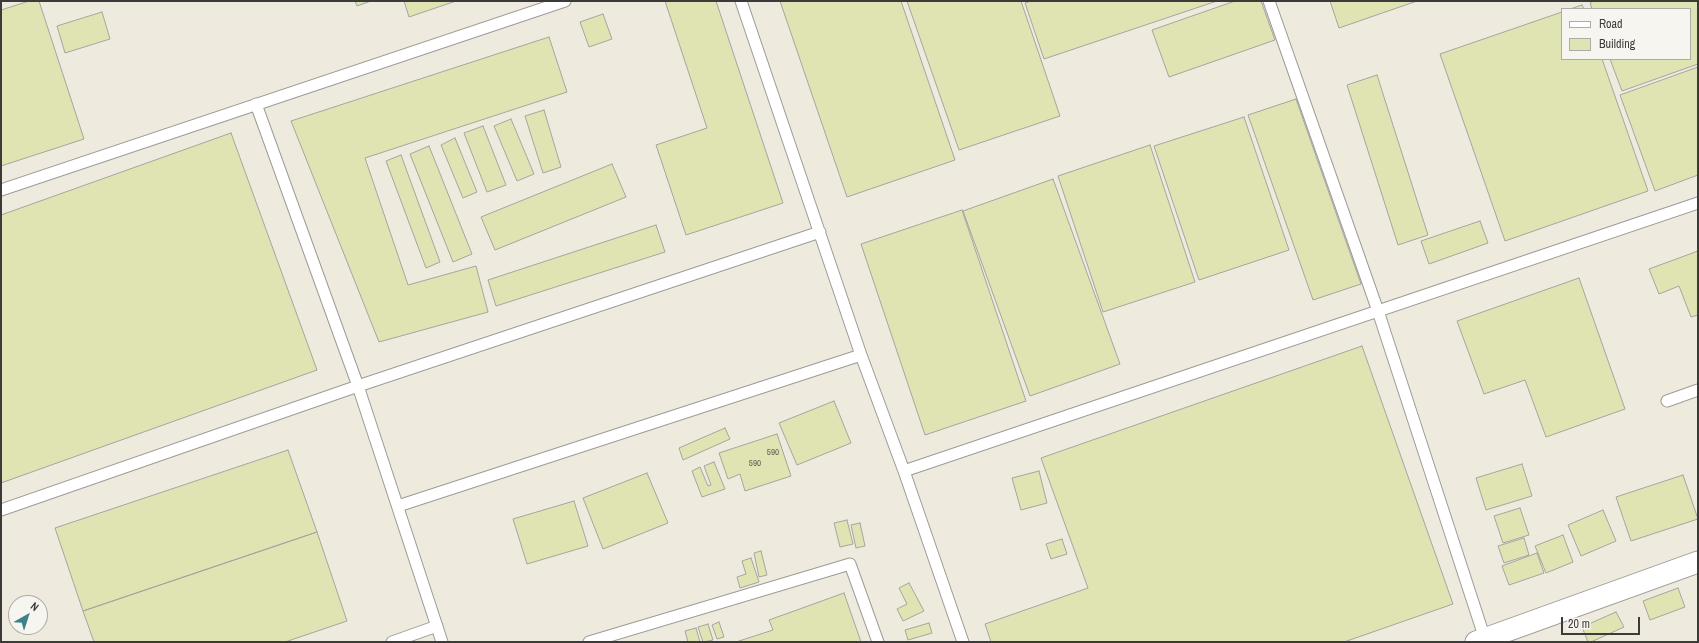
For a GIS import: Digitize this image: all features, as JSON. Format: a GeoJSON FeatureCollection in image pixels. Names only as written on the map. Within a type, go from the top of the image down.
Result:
{"type":"FeatureCollection","features":[{"type":"Feature","properties":{"kind":"street"},"geometry":{"type":"LineString","coordinates":[[1480,640],[1698,562]]}},
{"type":"Feature","properties":{"kind":"lane"},"geometry":{"type":"LineString","coordinates":[[1,190],[564,1]]}},
{"type":"Feature","properties":{"kind":"lane"},"geometry":{"type":"LineString","coordinates":[[741,1],[861,355],[904,472],[963,642]]}},
{"type":"Feature","properties":{"kind":"lane"},"geometry":{"type":"LineString","coordinates":[[1269,1],[1378,311],[1480,640]]}},
{"type":"Feature","properties":{"kind":"lane"},"geometry":{"type":"LineString","coordinates":[[256,104],[358,386],[442,642]]}},
{"type":"Feature","properties":{"kind":"lane"},"geometry":{"type":"LineString","coordinates":[[904,472],[1698,203]]}},
{"type":"Feature","properties":{"kind":"lane"},"geometry":{"type":"LineString","coordinates":[[1,510],[358,386],[820,232]]}},
{"type":"Feature","properties":{"kind":"lane"},"geometry":{"type":"LineString","coordinates":[[398,506],[861,355]]}},
{"type":"Feature","properties":{"kind":"lane"},"geometry":{"type":"LineString","coordinates":[[1667,401],[1698,390]]}},
{"type":"Feature","properties":{"kind":"lane"},"geometry":{"type":"LineString","coordinates":[[589,642],[850,564],[878,642]]}},
{"type":"Feature","properties":{"kind":"lane"},"geometry":{"type":"LineString","coordinates":[[392,642],[437,626]]}},
{"type":"Feature","properties":{"kind":"shaded area"},"geometry":{"type":"Polygon","coordinates":[[[1,1],[1698,1],[1698,642],[1,642],[1,1]]]}},
{"type":"Feature","properties":{"kind":"building"},"geometry":{"type":"Polygon","coordinates":[[[29,1],[39,1],[84,139],[1,166],[1,10],[29,1]]]}},
{"type":"Feature","properties":{"kind":"building"},"geometry":{"type":"Polygon","coordinates":[[[355,1],[371,1],[357,6],[355,1]]]}},
{"type":"Feature","properties":{"kind":"building"},"geometry":{"type":"Polygon","coordinates":[[[404,1],[456,1],[409,17],[404,1]]]}},
{"type":"Feature","properties":{"kind":"building"},"geometry":{"type":"Polygon","coordinates":[[[665,1],[716,1],[783,203],[686,235],[656,145],[707,128],[665,1]]]}},
{"type":"Feature","properties":{"kind":"building"},"geometry":{"type":"Polygon","coordinates":[[[780,1],[901,1],[955,160],[847,197],[780,1]]]}},
{"type":"Feature","properties":{"kind":"building"},"geometry":{"type":"Polygon","coordinates":[[[907,1],[1021,1],[1060,116],[959,150],[907,1]]]}},
{"type":"Feature","properties":{"kind":"building"},"geometry":{"type":"Polygon","coordinates":[[[1031,1],[1217,1],[1044,59],[1025,3],[1031,1]]]}},
{"type":"Feature","properties":{"kind":"building"},"geometry":{"type":"Polygon","coordinates":[[[1235,1],[1261,1],[1275,40],[1169,77],[1152,30],[1235,1]]]}},
{"type":"Feature","properties":{"kind":"building"},"geometry":{"type":"Polygon","coordinates":[[[1330,1],[1417,1],[1339,28],[1330,1]]]}},
{"type":"Feature","properties":{"kind":"building"},"geometry":{"type":"Polygon","coordinates":[[[1594,1],[1698,1],[1698,64],[1622,91],[1610,60],[1691,60],[1691,8],[1592,8],[1590,3],[1594,1]]]}},
{"type":"Feature","properties":{"kind":"building"},"geometry":{"type":"Polygon","coordinates":[[[1582,5],[1584,8],[1573,8],[1582,5]]]}},
{"type":"Feature","properties":{"kind":"building"},"geometry":{"type":"Polygon","coordinates":[[[102,12],[110,39],[65,53],[57,26],[102,12]]]}},
{"type":"Feature","properties":{"kind":"building"},"geometry":{"type":"Polygon","coordinates":[[[1561,12],[1561,60],[1602,60],[1648,191],[1505,241],[1440,54],[1561,12]]]}},
{"type":"Feature","properties":{"kind":"building"},"geometry":{"type":"Polygon","coordinates":[[[603,14],[612,39],[589,47],[580,22],[603,14]]]}},
{"type":"Feature","properties":{"kind":"building"},"geometry":{"type":"Polygon","coordinates":[[[549,37],[567,92],[365,158],[408,285],[476,266],[488,312],[379,342],[291,121],[549,37]]]}},
{"type":"Feature","properties":{"kind":"building"},"geometry":{"type":"Polygon","coordinates":[[[1698,67],[1698,175],[1655,191],[1620,95],[1698,67]]]}},
{"type":"Feature","properties":{"kind":"building"},"geometry":{"type":"Polygon","coordinates":[[[1377,75],[1428,235],[1398,245],[1347,85],[1377,75]]]}},
{"type":"Feature","properties":{"kind":"building"},"geometry":{"type":"Polygon","coordinates":[[[1296,99],[1361,284],[1313,300],[1248,115],[1296,99]]]}},
{"type":"Feature","properties":{"kind":"building"},"geometry":{"type":"Polygon","coordinates":[[[544,110],[561,167],[543,173],[525,116],[544,110]]]}},
{"type":"Feature","properties":{"kind":"building"},"geometry":{"type":"Polygon","coordinates":[[[1244,117],[1289,250],[1199,280],[1154,146],[1244,117]]]}},
{"type":"Feature","properties":{"kind":"building"},"geometry":{"type":"Polygon","coordinates":[[[511,119],[534,174],[517,181],[494,126],[511,119]]]}},
{"type":"Feature","properties":{"kind":"building"},"geometry":{"type":"Polygon","coordinates":[[[483,126],[506,185],[487,192],[464,133],[483,126]]]}},
{"type":"Feature","properties":{"kind":"building"},"geometry":{"type":"Polygon","coordinates":[[[231,133],[317,370],[1,483],[1,215],[231,133]]]}},
{"type":"Feature","properties":{"kind":"building"},"geometry":{"type":"Polygon","coordinates":[[[455,138],[477,192],[463,198],[441,145],[455,138]]]}},
{"type":"Feature","properties":{"kind":"building"},"geometry":{"type":"Polygon","coordinates":[[[1150,145],[1195,282],[1103,312],[1058,176],[1150,145]]]}},
{"type":"Feature","properties":{"kind":"building"},"geometry":{"type":"Polygon","coordinates":[[[429,146],[472,254],[453,262],[410,154],[429,146]]]}},
{"type":"Feature","properties":{"kind":"building"},"geometry":{"type":"Polygon","coordinates":[[[401,155],[440,262],[426,268],[386,161],[401,155]]]}},
{"type":"Feature","properties":{"kind":"building"},"geometry":{"type":"Polygon","coordinates":[[[612,164],[626,197],[495,250],[481,217],[612,164]]]}},
{"type":"Feature","properties":{"kind":"building"},"geometry":{"type":"Polygon","coordinates":[[[1053,179],[1120,364],[1030,396],[963,211],[1053,179]]]}},
{"type":"Feature","properties":{"kind":"building"},"geometry":{"type":"Polygon","coordinates":[[[962,210],[1026,401],[925,435],[861,244],[962,210]]]}},
{"type":"Feature","properties":{"kind":"building"},"geometry":{"type":"Polygon","coordinates":[[[1480,221],[1488,243],[1429,264],[1421,241],[1480,221]]]}},
{"type":"Feature","properties":{"kind":"building"},"geometry":{"type":"Polygon","coordinates":[[[656,225],[665,252],[496,306],[488,280],[656,225]]]}},
{"type":"Feature","properties":{"kind":"building"},"geometry":{"type":"Polygon","coordinates":[[[1698,251],[1698,315],[1691,317],[1679,286],[1659,294],[1649,269],[1698,251]]]}},
{"type":"Feature","properties":{"kind":"building"},"geometry":{"type":"Polygon","coordinates":[[[1579,278],[1625,409],[1546,437],[1525,380],[1484,394],[1457,321],[1579,278]]]}},
{"type":"Feature","properties":{"kind":"building"},"geometry":{"type":"Polygon","coordinates":[[[1362,346],[1453,604],[1344,642],[991,642],[985,624],[1088,588],[1041,458],[1362,346]]]}},
{"type":"Feature","properties":{"kind":"building"},"geometry":{"type":"Polygon","coordinates":[[[834,401],[851,443],[797,465],[779,423],[834,401]]]}},
{"type":"Feature","properties":{"kind":"building"},"geometry":{"type":"Polygon","coordinates":[[[725,428],[730,439],[683,460],[679,448],[725,428]]]}},
{"type":"Feature","properties":{"kind":"building"},"geometry":{"type":"Polygon","coordinates":[[[777,434],[791,476],[745,491],[740,474],[728,479],[719,453],[777,434]]]}},
{"type":"Feature","properties":{"kind":"building"},"geometry":{"type":"Polygon","coordinates":[[[288,450],[317,532],[83,611],[55,528],[288,450]]]}},
{"type":"Feature","properties":{"kind":"building"},"geometry":{"type":"Polygon","coordinates":[[[714,462],[725,489],[702,497],[692,471],[700,467],[708,486],[711,485],[704,466],[714,462]]]}},
{"type":"Feature","properties":{"kind":"building"},"geometry":{"type":"Polygon","coordinates":[[[1522,464],[1532,496],[1486,510],[1476,478],[1522,464]]]}},
{"type":"Feature","properties":{"kind":"building"},"geometry":{"type":"Polygon","coordinates":[[[1039,471],[1047,503],[1021,510],[1012,478],[1039,471]]]}},
{"type":"Feature","properties":{"kind":"building"},"geometry":{"type":"Polygon","coordinates":[[[647,473],[668,523],[603,549],[583,498],[647,473]]]}},
{"type":"Feature","properties":{"kind":"building"},"geometry":{"type":"Polygon","coordinates":[[[1683,475],[1698,519],[1631,541],[1616,497],[1683,475]]]}},
{"type":"Feature","properties":{"kind":"building"},"geometry":{"type":"Polygon","coordinates":[[[574,501],[588,546],[527,564],[513,519],[574,501]]]}},
{"type":"Feature","properties":{"kind":"building"},"geometry":{"type":"Polygon","coordinates":[[[1520,508],[1529,535],[1503,543],[1494,516],[1520,508]]]}},
{"type":"Feature","properties":{"kind":"building"},"geometry":{"type":"Polygon","coordinates":[[[1603,510],[1616,541],[1581,556],[1568,525],[1603,510]]]}},
{"type":"Feature","properties":{"kind":"building"},"geometry":{"type":"Polygon","coordinates":[[[847,520],[853,544],[840,547],[834,523],[847,520]]]}},
{"type":"Feature","properties":{"kind":"building"},"geometry":{"type":"Polygon","coordinates":[[[860,523],[865,546],[856,548],[851,525],[860,523]]]}},
{"type":"Feature","properties":{"kind":"building"},"geometry":{"type":"Polygon","coordinates":[[[317,532],[347,621],[285,642],[94,642],[83,611],[317,532]]]}},
{"type":"Feature","properties":{"kind":"building"},"geometry":{"type":"Polygon","coordinates":[[[1563,535],[1573,562],[1546,573],[1535,546],[1563,535]]]}},
{"type":"Feature","properties":{"kind":"building"},"geometry":{"type":"Polygon","coordinates":[[[1524,538],[1529,555],[1504,563],[1498,546],[1524,538]]]}},
{"type":"Feature","properties":{"kind":"building"},"geometry":{"type":"Polygon","coordinates":[[[1062,539],[1067,554],[1051,559],[1046,544],[1062,539]]]}},
{"type":"Feature","properties":{"kind":"building"},"geometry":{"type":"Polygon","coordinates":[[[761,551],[767,575],[759,577],[754,553],[761,551]]]}},
{"type":"Feature","properties":{"kind":"building"},"geometry":{"type":"Polygon","coordinates":[[[1537,553],[1544,573],[1509,585],[1502,566],[1537,553]]]}},
{"type":"Feature","properties":{"kind":"building"},"geometry":{"type":"Polygon","coordinates":[[[751,558],[759,582],[740,588],[737,577],[746,574],[742,561],[751,558]]]}},
{"type":"Feature","properties":{"kind":"building"},"geometry":{"type":"Polygon","coordinates":[[[909,583],[924,611],[903,621],[897,609],[907,604],[899,588],[909,583]]]}},
{"type":"Feature","properties":{"kind":"building"},"geometry":{"type":"Polygon","coordinates":[[[1678,588],[1685,607],[1650,620],[1643,601],[1678,588]]]}},
{"type":"Feature","properties":{"kind":"building"},"geometry":{"type":"Polygon","coordinates":[[[844,593],[861,642],[736,642],[773,630],[769,620],[844,593]]]}},
{"type":"Feature","properties":{"kind":"building"},"geometry":{"type":"Polygon","coordinates":[[[1616,612],[1624,627],[1588,642],[1582,627],[1616,612]]]}},
{"type":"Feature","properties":{"kind":"building"},"geometry":{"type":"Polygon","coordinates":[[[719,622],[724,637],[717,639],[712,625],[719,622]]]}},
{"type":"Feature","properties":{"kind":"building"},"geometry":{"type":"Polygon","coordinates":[[[929,623],[932,633],[908,640],[905,630],[929,623]]]}},
{"type":"Feature","properties":{"kind":"building"},"geometry":{"type":"Polygon","coordinates":[[[708,624],[713,640],[703,642],[698,627],[708,624]]]}},
{"type":"Feature","properties":{"kind":"building"},"geometry":{"type":"Polygon","coordinates":[[[696,628],[700,642],[688,642],[685,631],[696,628]]]}}]}
